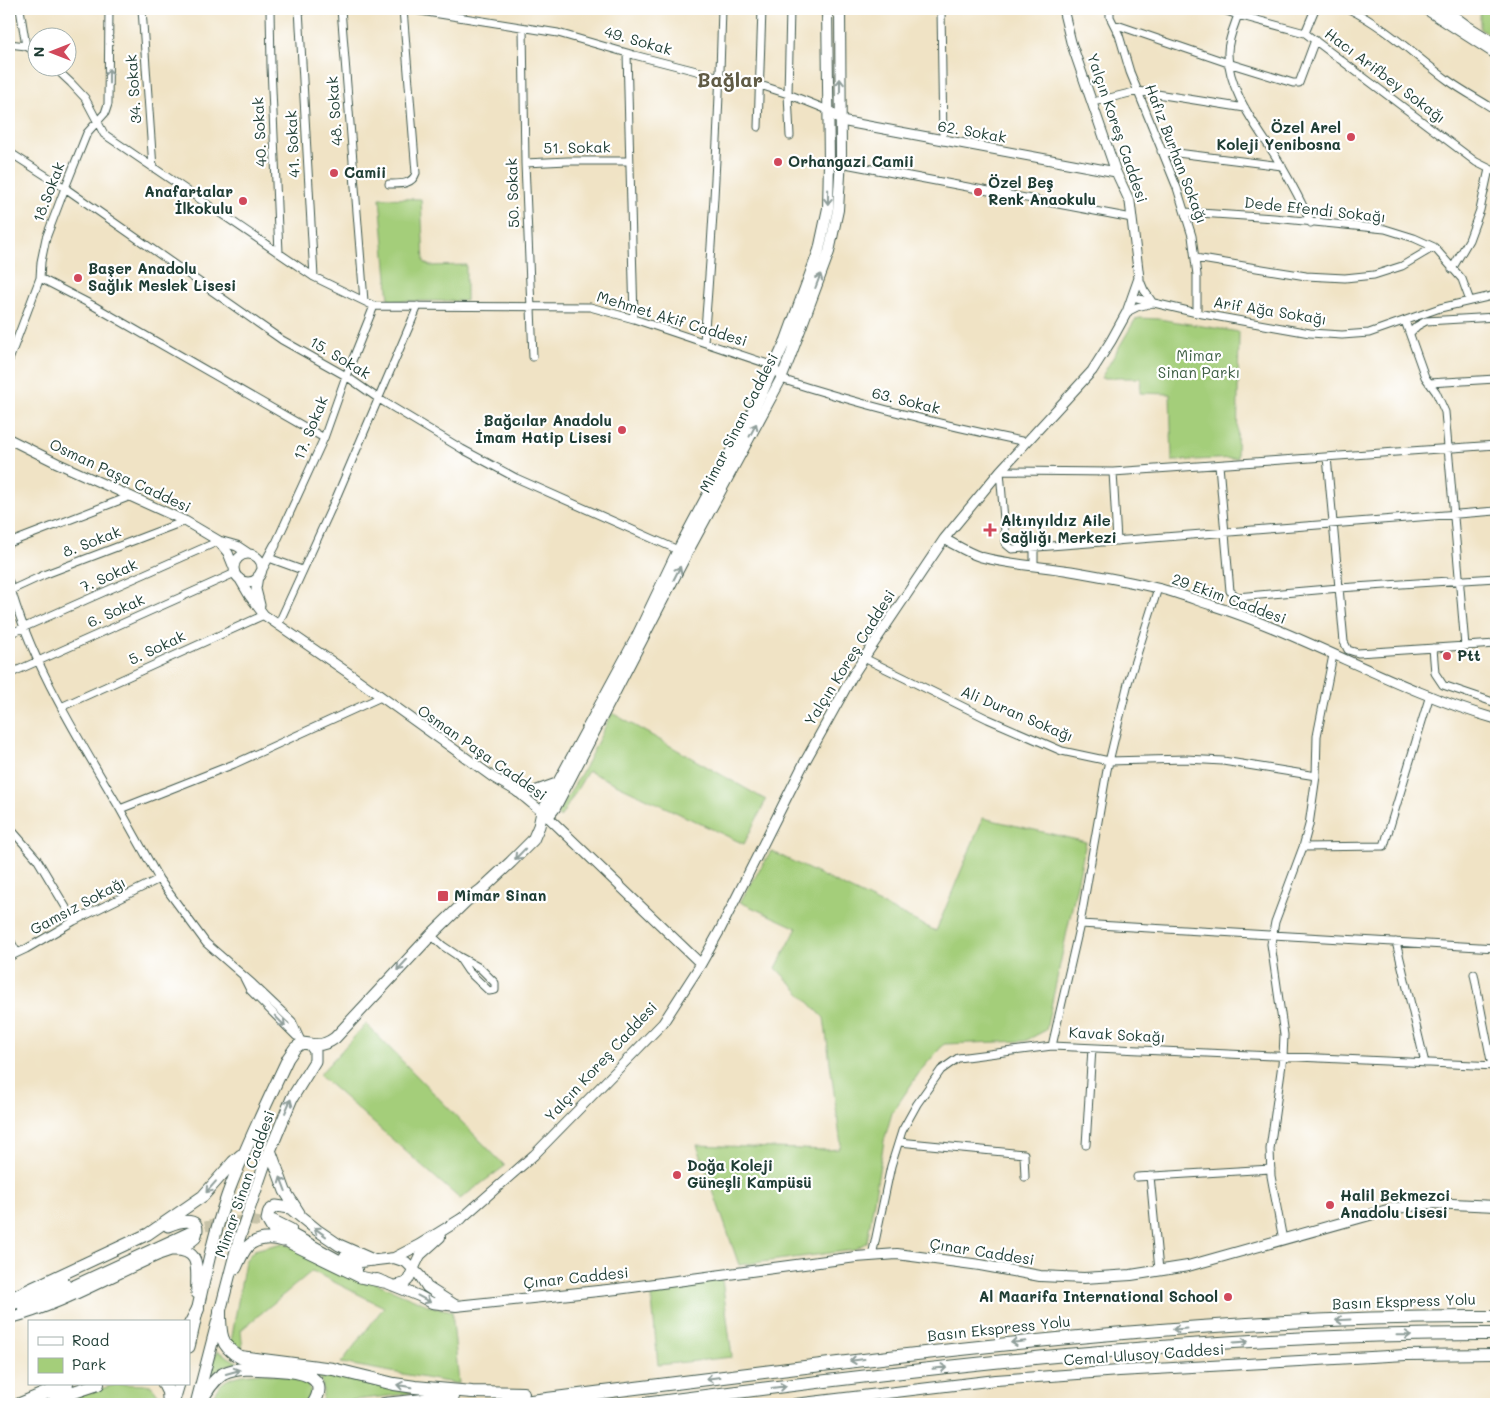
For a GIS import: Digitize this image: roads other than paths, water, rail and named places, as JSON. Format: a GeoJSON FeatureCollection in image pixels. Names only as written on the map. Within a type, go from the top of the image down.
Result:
{"type":"FeatureCollection","features":[{"type":"Feature","properties":{"kind":"highway"},"geometry":{"type":"LineString","coordinates":[[190,1324],[198,1309]]}},
{"type":"Feature","properties":{"kind":"highway"},"geometry":{"type":"LineString","coordinates":[[220,1310],[223,1341],[228,1349],[240,1357],[333,1369],[394,1384],[415,1387],[472,1392],[523,1393]]}},
{"type":"Feature","properties":{"kind":"highway","name":"Basın Ekspress Yolu"},"geometry":{"type":"LineString","coordinates":[[506,1404],[902,1354],[1144,1331],[1348,1320],[1496,1317]]}},
{"type":"Feature","properties":{"kind":"highway"},"geometry":{"type":"LineString","coordinates":[[644,1404],[854,1378],[1085,1353],[1279,1340],[1392,1335],[1496,1334]]}},
{"type":"Feature","properties":{"kind":"highway"},"geometry":{"type":"LineString","coordinates":[[200,1404],[208,1388],[223,1375],[234,1370],[254,1368],[302,1372],[310,1376],[314,1380],[318,1392],[312,1404]]}},
{"type":"Feature","properties":{"kind":"highway"},"geometry":{"type":"LineString","coordinates":[[384,1404],[430,1398],[523,1393],[646,1381],[663,1384]]}},
{"type":"Feature","properties":{"kind":"highway"},"geometry":{"type":"LineString","coordinates":[[20,1404],[62,1386]]}},
{"type":"Feature","properties":{"kind":"highway"},"geometry":{"type":"LineString","coordinates":[[52,1404],[62,1396],[92,1386]]}},
{"type":"Feature","properties":{"kind":"highway"},"geometry":{"type":"LineString","coordinates":[[165,1386],[168,1392],[169,1404]]}},
{"type":"Feature","properties":{"kind":"main road","name":"Mimar Sinan Caddesi"},"geometry":{"type":"LineString","coordinates":[[545,814],[558,783],[636,638],[678,550],[762,393],[786,340],[819,250],[828,208],[827,9]]}},
{"type":"Feature","properties":{"kind":"main road","name":"Mimar Sinan Caddesi"},"geometry":{"type":"LineString","coordinates":[[545,814],[555,808],[780,378],[790,357],[829,252],[838,210],[841,121],[840,9]]}},
{"type":"Feature","properties":{"kind":"main road"},"geometry":{"type":"LineString","coordinates":[[1426,9],[1496,54]]}},
{"type":"Feature","properties":{"kind":"main road"},"geometry":{"type":"LineString","coordinates":[[1444,9],[1496,44]]}},
{"type":"Feature","properties":{"kind":"main road"},"geometry":{"type":"LineString","coordinates":[[518,792],[536,791],[558,783]]}},
{"type":"Feature","properties":{"kind":"main road"},"geometry":{"type":"LineString","coordinates":[[304,1042],[319,1045],[329,1043],[335,1038],[431,935],[466,901],[512,862],[533,840],[545,814]]}},
{"type":"Feature","properties":{"kind":"main road","name":"Mimar Sinan Caddesi"},"geometry":{"type":"LineString","coordinates":[[190,1343],[208,1264],[226,1198],[244,1152],[288,1058],[295,1048],[304,1042],[315,1051],[315,1061],[292,1098],[270,1150],[239,1239],[196,1404]]}},
{"type":"Feature","properties":{"kind":"main road"},"geometry":{"type":"LineString","coordinates":[[270,1150],[285,1191],[301,1216]]}},
{"type":"Feature","properties":{"kind":"main road"},"geometry":{"type":"LineString","coordinates":[[148,1234],[203,1196],[244,1152]]}},
{"type":"Feature","properties":{"kind":"main road","name":"Çınar Caddesi"},"geometry":{"type":"LineString","coordinates":[[283,1229],[358,1271],[432,1303],[456,1306],[617,1290],[897,1254],[980,1264],[1040,1276],[1084,1278],[1131,1275],[1188,1266],[1391,1209],[1430,1203],[1496,1206]]}},
{"type":"Feature","properties":{"kind":"main road"},"geometry":{"type":"LineString","coordinates":[[373,1260],[339,1245],[290,1208],[276,1206],[269,1212],[267,1220],[274,1232],[290,1243],[360,1277],[388,1284]]}},
{"type":"Feature","properties":{"kind":"main road"},"geometry":{"type":"LineString","coordinates":[[273,1220],[348,1260],[360,1262],[394,1258],[422,1244],[461,1218]]}},
{"type":"Feature","properties":{"kind":"main road","name":"Yalçın Koreş Caddesi"},"geometry":{"type":"LineString","coordinates":[[388,1284],[405,1284],[420,1255],[461,1218]]}},
{"type":"Feature","properties":{"kind":"main road"},"geometry":{"type":"LineString","coordinates":[[9,1300],[148,1234],[180,1221],[186,1220],[196,1226],[197,1234],[189,1244],[169,1250],[46,1306],[9,1317]]}},
{"type":"Feature","properties":{"kind":"main road"},"geometry":{"type":"LineString","coordinates":[[9,1306],[188,1229],[9,1317]]}},
{"type":"Feature","properties":{"kind":"main road"},"geometry":{"type":"LineString","coordinates":[[226,1284],[247,1247],[263,1239],[276,1239],[290,1243]]}},
{"type":"Feature","properties":{"kind":"main road"},"geometry":{"type":"LineString","coordinates":[[169,1250],[190,1253],[194,1260],[197,1270],[198,1309]]}},
{"type":"Feature","properties":{"kind":"main road"},"geometry":{"type":"LineString","coordinates":[[394,1258],[406,1262],[427,1287],[456,1306]]}},
{"type":"Feature","properties":{"kind":"main road","name":"Cemal Ulusoy Caddesi"},"geometry":{"type":"LineString","coordinates":[[795,1404],[996,1380],[1119,1371],[1406,1355],[1496,1354]]}},
{"type":"Feature","properties":{"kind":"main road"},"geometry":{"type":"LineString","coordinates":[[173,1404],[178,1386]]}},
{"type":"Feature","properties":{"kind":"street"},"geometry":{"type":"LineString","coordinates":[[9,44],[26,46],[20,9]]}},
{"type":"Feature","properties":{"kind":"street","name":"18.Sokak"},"geometry":{"type":"LineString","coordinates":[[9,360],[40,278],[46,238],[64,188],[87,133],[105,114],[108,104],[109,9]]}},
{"type":"Feature","properties":{"kind":"street","name":"34. Sokak"},"geometry":{"type":"LineString","coordinates":[[142,9],[153,168]]}},
{"type":"Feature","properties":{"kind":"street","name":"40. Sokak"},"geometry":{"type":"LineString","coordinates":[[270,9],[279,253]]}},
{"type":"Feature","properties":{"kind":"street","name":"41. Sokak"},"geometry":{"type":"LineString","coordinates":[[298,9],[314,277]]}},
{"type":"Feature","properties":{"kind":"street","name":"48. Sokak"},"geometry":{"type":"LineString","coordinates":[[341,9],[364,301]]}},
{"type":"Feature","properties":{"kind":"street"},"geometry":{"type":"LineString","coordinates":[[389,184],[410,182],[416,173],[403,9]]}},
{"type":"Feature","properties":{"kind":"street","name":"49. Sokak"},"geometry":{"type":"LineString","coordinates":[[408,9],[451,12],[522,28],[558,33],[720,78],[760,85],[828,110]]}},
{"type":"Feature","properties":{"kind":"street"},"geometry":{"type":"LineString","coordinates":[[704,342],[713,237],[722,9]]}},
{"type":"Feature","properties":{"kind":"street"},"geometry":{"type":"LineString","coordinates":[[758,127],[762,9]]}},
{"type":"Feature","properties":{"kind":"street"},"geometry":{"type":"LineString","coordinates":[[790,9],[788,94],[790,136]]}},
{"type":"Feature","properties":{"kind":"street"},"geometry":{"type":"LineString","coordinates":[[941,9],[943,141]]}},
{"type":"Feature","properties":{"kind":"street","name":"Yalçın Koreş Caddesi"},"geometry":{"type":"LineString","coordinates":[[461,1218],[534,1155],[663,1023],[720,930],[802,767],[864,658],[944,539],[1000,471],[1092,371],[1127,312],[1138,278],[1130,202],[1116,172],[1071,42],[1063,9]]}},
{"type":"Feature","properties":{"kind":"street","name":"Hafız Burhan Sokağı"},"geometry":{"type":"LineString","coordinates":[[1110,9],[1110,17],[1119,35],[1130,72],[1177,188],[1192,236],[1197,275],[1197,313]]}},
{"type":"Feature","properties":{"kind":"street","name":"Hacı Arifbey Sokağı"},"geometry":{"type":"LineString","coordinates":[[1221,9],[1305,33],[1476,162],[1493,170]]}},
{"type":"Feature","properties":{"kind":"street"},"geometry":{"type":"LineString","coordinates":[[1305,33],[1314,9]]}},
{"type":"Feature","properties":{"kind":"street"},"geometry":{"type":"LineString","coordinates":[[1349,9],[1360,14],[1394,38],[1449,81],[1492,108],[1496,106]]}},
{"type":"Feature","properties":{"kind":"street"},"geometry":{"type":"LineString","coordinates":[[1238,15],[1228,50],[1228,63],[1235,88],[1245,108],[1282,166],[1300,198],[1311,223]]}},
{"type":"Feature","properties":{"kind":"street"},"geometry":{"type":"LineString","coordinates":[[1114,24],[1293,83],[1299,83],[1315,40]]}},
{"type":"Feature","properties":{"kind":"street","name":"50. Sokak"},"geometry":{"type":"LineString","coordinates":[[522,28],[525,163],[533,357]]}},
{"type":"Feature","properties":{"kind":"street"},"geometry":{"type":"LineString","coordinates":[[627,53],[634,319]]}},
{"type":"Feature","properties":{"kind":"street"},"geometry":{"type":"LineString","coordinates":[[65,78],[84,98],[104,134],[314,277],[374,306]]}},
{"type":"Feature","properties":{"kind":"street"},"geometry":{"type":"LineString","coordinates":[[1092,102],[1138,91],[1245,108]]}},
{"type":"Feature","properties":{"kind":"street","name":"62. Sokak"},"geometry":{"type":"LineString","coordinates":[[828,110],[841,121],[1116,172]]}},
{"type":"Feature","properties":{"kind":"street"},"geometry":{"type":"LineString","coordinates":[[1161,151],[1282,166]]}},
{"type":"Feature","properties":{"kind":"street","name":"15. Sokak"},"geometry":{"type":"LineString","coordinates":[[9,152],[64,188],[282,340],[346,376],[379,399],[462,449],[516,478],[678,550]]}},
{"type":"Feature","properties":{"kind":"street","name":"51. Sokak"},"geometry":{"type":"LineString","coordinates":[[525,163],[629,161]]}},
{"type":"Feature","properties":{"kind":"street"},"geometry":{"type":"LineString","coordinates":[[840,163],[1132,218]]}},
{"type":"Feature","properties":{"kind":"street"},"geometry":{"type":"LineString","coordinates":[[1452,269],[1469,240],[1493,170]]}},
{"type":"Feature","properties":{"kind":"street","name":"Dede Efendi Sokağı"},"geometry":{"type":"LineString","coordinates":[[1184,212],[1274,218],[1385,229],[1414,238],[1434,247],[1462,279],[1470,300]]}},
{"type":"Feature","properties":{"kind":"street"},"geometry":{"type":"LineString","coordinates":[[1195,258],[1306,276],[1345,278],[1374,275],[1402,266],[1434,247]]}},
{"type":"Feature","properties":{"kind":"street"},"geometry":{"type":"LineString","coordinates":[[40,278],[94,306],[324,438]]}},
{"type":"Feature","properties":{"kind":"street"},"geometry":{"type":"LineString","coordinates":[[1127,312],[1137,307],[1154,303],[1138,278]]}},
{"type":"Feature","properties":{"kind":"street","name":"Arif Ağa Sokağı"},"geometry":{"type":"LineString","coordinates":[[1132,297],[1197,313],[1310,333],[1342,336],[1368,333],[1440,308],[1470,300],[1496,296]]}},
{"type":"Feature","properties":{"kind":"street","name":"Mehmet Akif Caddesi"},"geometry":{"type":"LineString","coordinates":[[374,306],[590,307],[634,319],[774,366]]}},
{"type":"Feature","properties":{"kind":"street","name":"17. Sokak"},"geometry":{"type":"LineString","coordinates":[[259,575],[269,558],[324,438],[374,306]]}},
{"type":"Feature","properties":{"kind":"street"},"geometry":{"type":"LineString","coordinates":[[278,624],[336,498],[418,306]]}},
{"type":"Feature","properties":{"kind":"street"},"geometry":{"type":"LineString","coordinates":[[1410,333],[1426,321],[1496,317]]}},
{"type":"Feature","properties":{"kind":"street"},"geometry":{"type":"LineString","coordinates":[[1405,321],[1425,377],[1436,392],[1445,412],[1465,646]]}},
{"type":"Feature","properties":{"kind":"street"},"geometry":{"type":"LineString","coordinates":[[774,366],[780,378]]}},
{"type":"Feature","properties":{"kind":"street","name":"63. Sokak"},"geometry":{"type":"LineString","coordinates":[[780,378],[872,406],[967,430],[1026,442]]}},
{"type":"Feature","properties":{"kind":"street"},"geometry":{"type":"LineString","coordinates":[[1429,383],[1496,379]]}},
{"type":"Feature","properties":{"kind":"street","name":"Osman Paşa Caddesi"},"geometry":{"type":"LineString","coordinates":[[9,438],[57,463],[185,521],[219,541],[237,546],[252,555]]}},
{"type":"Feature","properties":{"kind":"street"},"geometry":{"type":"LineString","coordinates":[[1496,445],[1113,472],[1000,471],[1006,544],[1012,549],[1496,511]]}},
{"type":"Feature","properties":{"kind":"street"},"geometry":{"type":"LineString","coordinates":[[1327,457],[1344,642],[1348,650],[1358,653],[1496,644]]}},
{"type":"Feature","properties":{"kind":"street"},"geometry":{"type":"LineString","coordinates":[[1219,464],[1230,591],[1237,597],[1339,588],[1496,578]]}},
{"type":"Feature","properties":{"kind":"street"},"geometry":{"type":"LineString","coordinates":[[1113,472],[1117,541]]}},
{"type":"Feature","properties":{"kind":"street"},"geometry":{"type":"LineString","coordinates":[[9,542],[131,496]]}},
{"type":"Feature","properties":{"kind":"street","name":"8. Sokak"},"geometry":{"type":"LineString","coordinates":[[10,590],[46,574],[185,521]]}},
{"type":"Feature","properties":{"kind":"street","name":"29 Ekim Caddesi"},"geometry":{"type":"LineString","coordinates":[[944,539],[979,556],[1011,564],[1097,576],[1158,588],[1213,605],[1476,714],[1496,719]]}},
{"type":"Feature","properties":{"kind":"street","name":"Osman Paşa Caddesi"},"geometry":{"type":"LineString","coordinates":[[219,541],[228,553],[236,573],[249,595],[264,614],[494,778],[518,792],[545,814],[700,964]]}},
{"type":"Feature","properties":{"kind":"street","name":"7. Sokak"},"geometry":{"type":"LineString","coordinates":[[9,634],[219,541]]}},
{"type":"Feature","properties":{"kind":"street"},"geometry":{"type":"LineString","coordinates":[[259,575],[249,581],[236,573],[236,560],[239,557],[265,553],[275,545]]}},
{"type":"Feature","properties":{"kind":"street"},"geometry":{"type":"LineString","coordinates":[[1034,547],[1034,566]]}},
{"type":"Feature","properties":{"kind":"street"},"geometry":{"type":"LineString","coordinates":[[252,555],[258,558],[261,566],[256,589],[257,598],[264,614]]}},
{"type":"Feature","properties":{"kind":"street"},"geometry":{"type":"LineString","coordinates":[[269,558],[302,570]]}},
{"type":"Feature","properties":{"kind":"street","name":"6. Sokak"},"geometry":{"type":"LineString","coordinates":[[9,674],[236,573]]}},
{"type":"Feature","properties":{"kind":"street"},"geometry":{"type":"LineString","coordinates":[[9,582],[23,628],[61,707],[159,879],[206,943],[292,1021],[304,1042]]}},
{"type":"Feature","properties":{"kind":"street"},"geometry":{"type":"LineString","coordinates":[[1052,1046],[1080,924],[1109,762],[1128,683],[1158,588]]}},
{"type":"Feature","properties":{"kind":"street","name":"5. Sokak"},"geometry":{"type":"LineString","coordinates":[[61,707],[264,614]]}},
{"type":"Feature","properties":{"kind":"street"},"geometry":{"type":"LineString","coordinates":[[1433,648],[1435,673],[1443,685],[1496,703]]}},
{"type":"Feature","properties":{"kind":"street"},"geometry":{"type":"LineString","coordinates":[[1282,1240],[1271,1169],[1270,1149],[1283,1057],[1284,1035],[1271,944],[1276,922],[1309,825],[1316,776],[1317,736],[1333,655]]}},
{"type":"Feature","properties":{"kind":"street","name":"Ali Duran Sokağı"},"geometry":{"type":"LineString","coordinates":[[864,658],[988,719],[1062,751],[1109,762],[1186,759],[1223,761],[1316,776]]}},
{"type":"Feature","properties":{"kind":"street"},"geometry":{"type":"LineString","coordinates":[[1303,847],[1384,846],[1430,695]]}},
{"type":"Feature","properties":{"kind":"street"},"geometry":{"type":"LineString","coordinates":[[120,809],[234,764],[381,698]]}},
{"type":"Feature","properties":{"kind":"street"},"geometry":{"type":"LineString","coordinates":[[9,827],[37,859],[74,921]]}},
{"type":"Feature","properties":{"kind":"street","name":"Gamsız Sokağı"},"geometry":{"type":"LineString","coordinates":[[9,956],[159,879]]}},
{"type":"Feature","properties":{"kind":"street"},"geometry":{"type":"LineString","coordinates":[[1080,924],[1496,948]]}},
{"type":"Feature","properties":{"kind":"street"},"geometry":{"type":"LineString","coordinates":[[431,935],[443,946],[480,968],[495,983],[495,990],[489,990],[482,984],[468,971],[458,956]]}},
{"type":"Feature","properties":{"kind":"street"},"geometry":{"type":"LineString","coordinates":[[9,938],[17,953]]}},
{"type":"Feature","properties":{"kind":"street"},"geometry":{"type":"LineString","coordinates":[[1396,942],[1425,1063]]}},
{"type":"Feature","properties":{"kind":"street"},"geometry":{"type":"LineString","coordinates":[[1474,974],[1494,1066]]}},
{"type":"Feature","properties":{"kind":"street","name":"Kavak Sokağı"},"geometry":{"type":"LineString","coordinates":[[872,1256],[892,1166],[902,1131],[941,1070],[958,1058],[1052,1046],[1494,1066]]}},
{"type":"Feature","properties":{"kind":"street"},"geometry":{"type":"LineString","coordinates":[[1086,1145],[1092,1048]]}},
{"type":"Feature","properties":{"kind":"street"},"geometry":{"type":"LineString","coordinates":[[898,1142],[1024,1154],[1025,1177]]}},
{"type":"Feature","properties":{"kind":"street"},"geometry":{"type":"LineString","coordinates":[[1137,1177],[1271,1169]]}},
{"type":"Feature","properties":{"kind":"street"},"geometry":{"type":"LineString","coordinates":[[1150,1176],[1159,1270]]}},
{"type":"Feature","properties":{"kind":"tunnel"},"geometry":{"type":"LineString","coordinates":[[191,1231],[232,1221],[254,1221],[274,1226]]}},
{"type":"Feature","properties":{"kind":"place","name":"Özel Arel Koleji Yenibosna"},"geometry":{"type":"Point","coordinates":[1351,137]}},
{"type":"Feature","properties":{"kind":"place","name":"Orhangazi Camii"},"geometry":{"type":"Point","coordinates":[778,162]}},
{"type":"Feature","properties":{"kind":"place","name":"Camii"},"geometry":{"type":"Point","coordinates":[334,173]}},
{"type":"Feature","properties":{"kind":"place","name":"Özel Beş Renk Anaokulu"},"geometry":{"type":"Point","coordinates":[978,192]}},
{"type":"Feature","properties":{"kind":"place","name":"Anafartalar İlkokulu"},"geometry":{"type":"Point","coordinates":[243,201]}},
{"type":"Feature","properties":{"kind":"place","name":"Başer Anadolu Sağlık Meslek Lisesi"},"geometry":{"type":"Point","coordinates":[78,278]}},
{"type":"Feature","properties":{"kind":"place","name":"Bağcılar Anadolu İmam Hatip Lisesi"},"geometry":{"type":"Point","coordinates":[622,430]}},
{"type":"Feature","properties":{"kind":"place","name":"Altınyıldız Aile Sağlığı Merkezi"},"geometry":{"type":"Point","coordinates":[990,530]}},
{"type":"Feature","properties":{"kind":"place","name":"Ptt"},"geometry":{"type":"Point","coordinates":[1447,656]}},
{"type":"Feature","properties":{"kind":"place","name":"Mimar Sinan"},"geometry":{"type":"Point","coordinates":[443,896]}},
{"type":"Feature","properties":{"kind":"place","name":"Doğa Koleji Güneşli Kampüsü"},"geometry":{"type":"Point","coordinates":[677,1175]}},
{"type":"Feature","properties":{"kind":"place","name":"Halil Bekmezci Anadolu Lisesi"},"geometry":{"type":"Point","coordinates":[1330,1205]}},
{"type":"Feature","properties":{"kind":"place","name":"Al Maarifa International School"},"geometry":{"type":"Point","coordinates":[1228,1297]}},
{"type":"Feature","properties":{"kind":"district","name":"Bağlar"},"geometry":{"type":"Point","coordinates":[730,80]}},
{"type":"Feature","properties":{"kind":"park label","name":"Mimar Sinan Parkı"},"geometry":{"type":"Point","coordinates":[1199,364]}}]}
